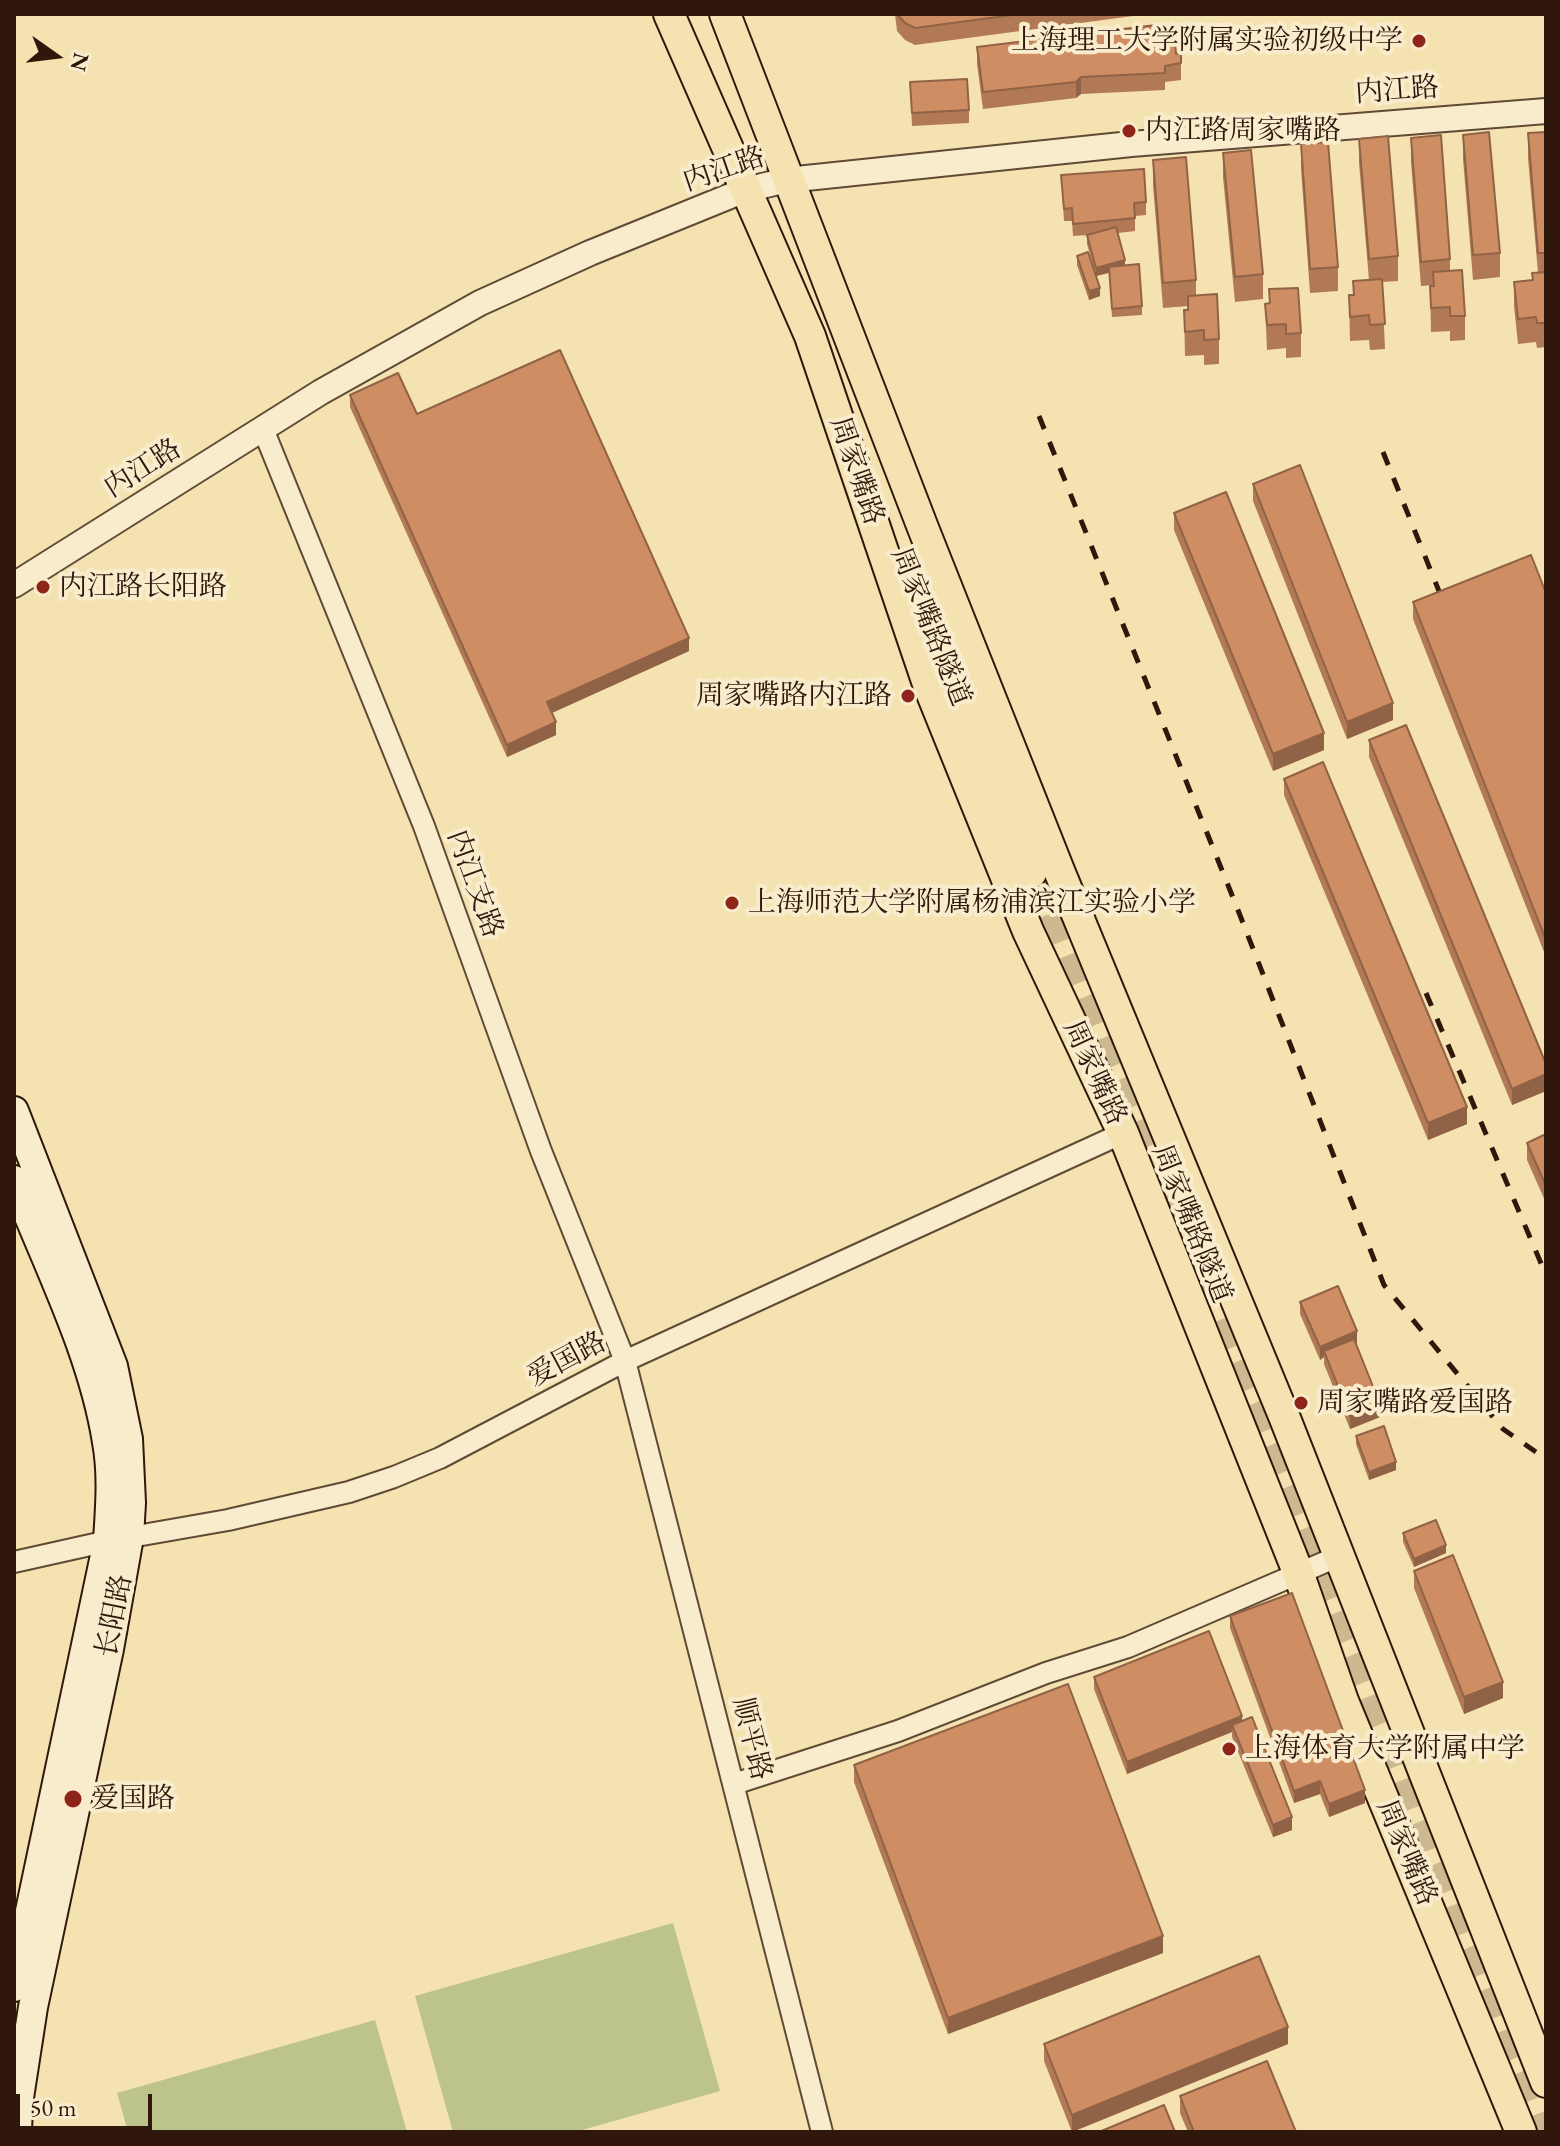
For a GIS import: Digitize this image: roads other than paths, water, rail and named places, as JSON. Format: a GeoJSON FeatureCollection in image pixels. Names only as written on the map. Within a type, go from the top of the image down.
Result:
{"type":"FeatureCollection","features":[{"type":"Feature","properties":{"kind":"main road","name":"周家嘴路"},"geometry":{"type":"LineString","coordinates":[[669,14],[810,336],[928,684],[1028,931],[1123,1133],[1298,1572],[1343,1701],[1521,2132]]}},
{"type":"Feature","properties":{"kind":"main road","name":"周家嘴路"},"geometry":{"type":"LineString","coordinates":[[725,14],[1046,873],[1339,1556],[1546,2082]]}},
{"type":"Feature","properties":{"kind":"main road","name":"周家嘴路隧道"},"geometry":{"type":"LineString","coordinates":[[810,336],[1108,1011],[1312,1528]]}},
{"type":"Feature","properties":{"kind":"main road","name":"长阳路"},"geometry":{"type":"LineString","coordinates":[[14,1111],[113,1366],[128,1439],[131,1503],[119,1539],[14,1987]]}},
{"type":"Feature","properties":{"kind":"main road","name":"长阳路"},"geometry":{"type":"LineString","coordinates":[[14,1180],[84,1356],[99,1402],[108,1445],[111,1496],[119,1539],[109,1649],[33,2007],[18,2104],[17,2132]]}},
{"type":"Feature","properties":{"kind":"street","name":"内江路"},"geometry":{"type":"LineString","coordinates":[[14,585],[321,392],[480,303],[590,253],[745,190],[787,180],[1131,144],[1546,111]]}},
{"type":"Feature","properties":{"kind":"street","name":"内江支路"},"geometry":{"type":"LineString","coordinates":[[263,429],[424,826],[541,1151],[625,1361]]}},
{"type":"Feature","properties":{"kind":"street","name":"爱国路"},"geometry":{"type":"LineString","coordinates":[[14,1562],[304,1503],[394,1477],[440,1458],[625,1361],[1123,1133]]}},
{"type":"Feature","properties":{"kind":"street","name":"顺平路"},"geometry":{"type":"LineString","coordinates":[[625,1361],[822,2132]]}},
{"type":"Feature","properties":{"kind":"street"},"geometry":{"type":"LineString","coordinates":[[734,1784],[898,1731],[1046,1673],[1128,1647],[1339,1556]]}},
{"type":"Feature","properties":{"kind":"tunnel"},"geometry":{"type":"LineString","coordinates":[[1031,873],[1145,1148]]}},
{"type":"Feature","properties":{"kind":"tunnel"},"geometry":{"type":"LineString","coordinates":[[1164,1197],[1302,1534],[1538,2132]]}},
{"type":"Feature","properties":{"kind":"railway"},"geometry":{"type":"LineString","coordinates":[[1039,416],[1236,905],[1384,1285],[1503,1429],[1546,1459]]}},
{"type":"Feature","properties":{"kind":"railway"},"geometry":{"type":"LineString","coordinates":[[1383,452],[1447,611]]}},
{"type":"Feature","properties":{"kind":"railway"},"geometry":{"type":"LineString","coordinates":[[1426,993],[1546,1275]]}},
{"type":"Feature","properties":{"kind":"place","name":"上海理工大学附属实验初级中学"},"geometry":{"type":"Point","coordinates":[1419,41]}},
{"type":"Feature","properties":{"kind":"place","name":"内江路周家嘴路"},"geometry":{"type":"Point","coordinates":[1129,131]}},
{"type":"Feature","properties":{"kind":"place","name":"内江路长阳路"},"geometry":{"type":"Point","coordinates":[43,587]}},
{"type":"Feature","properties":{"kind":"place","name":"周家嘴路内江路"},"geometry":{"type":"Point","coordinates":[908,696]}},
{"type":"Feature","properties":{"kind":"place","name":"上海师范大学附属杨浦滨江实验小学"},"geometry":{"type":"Point","coordinates":[732,903]}},
{"type":"Feature","properties":{"kind":"place","name":"周家嘴路爱国路"},"geometry":{"type":"Point","coordinates":[1301,1403]}},
{"type":"Feature","properties":{"kind":"place","name":"上海体育大学附属中学"},"geometry":{"type":"Point","coordinates":[1229,1749]}},
{"type":"Feature","properties":{"kind":"place","name":"爱国路"},"geometry":{"type":"Point","coordinates":[73,1799]}}]}
